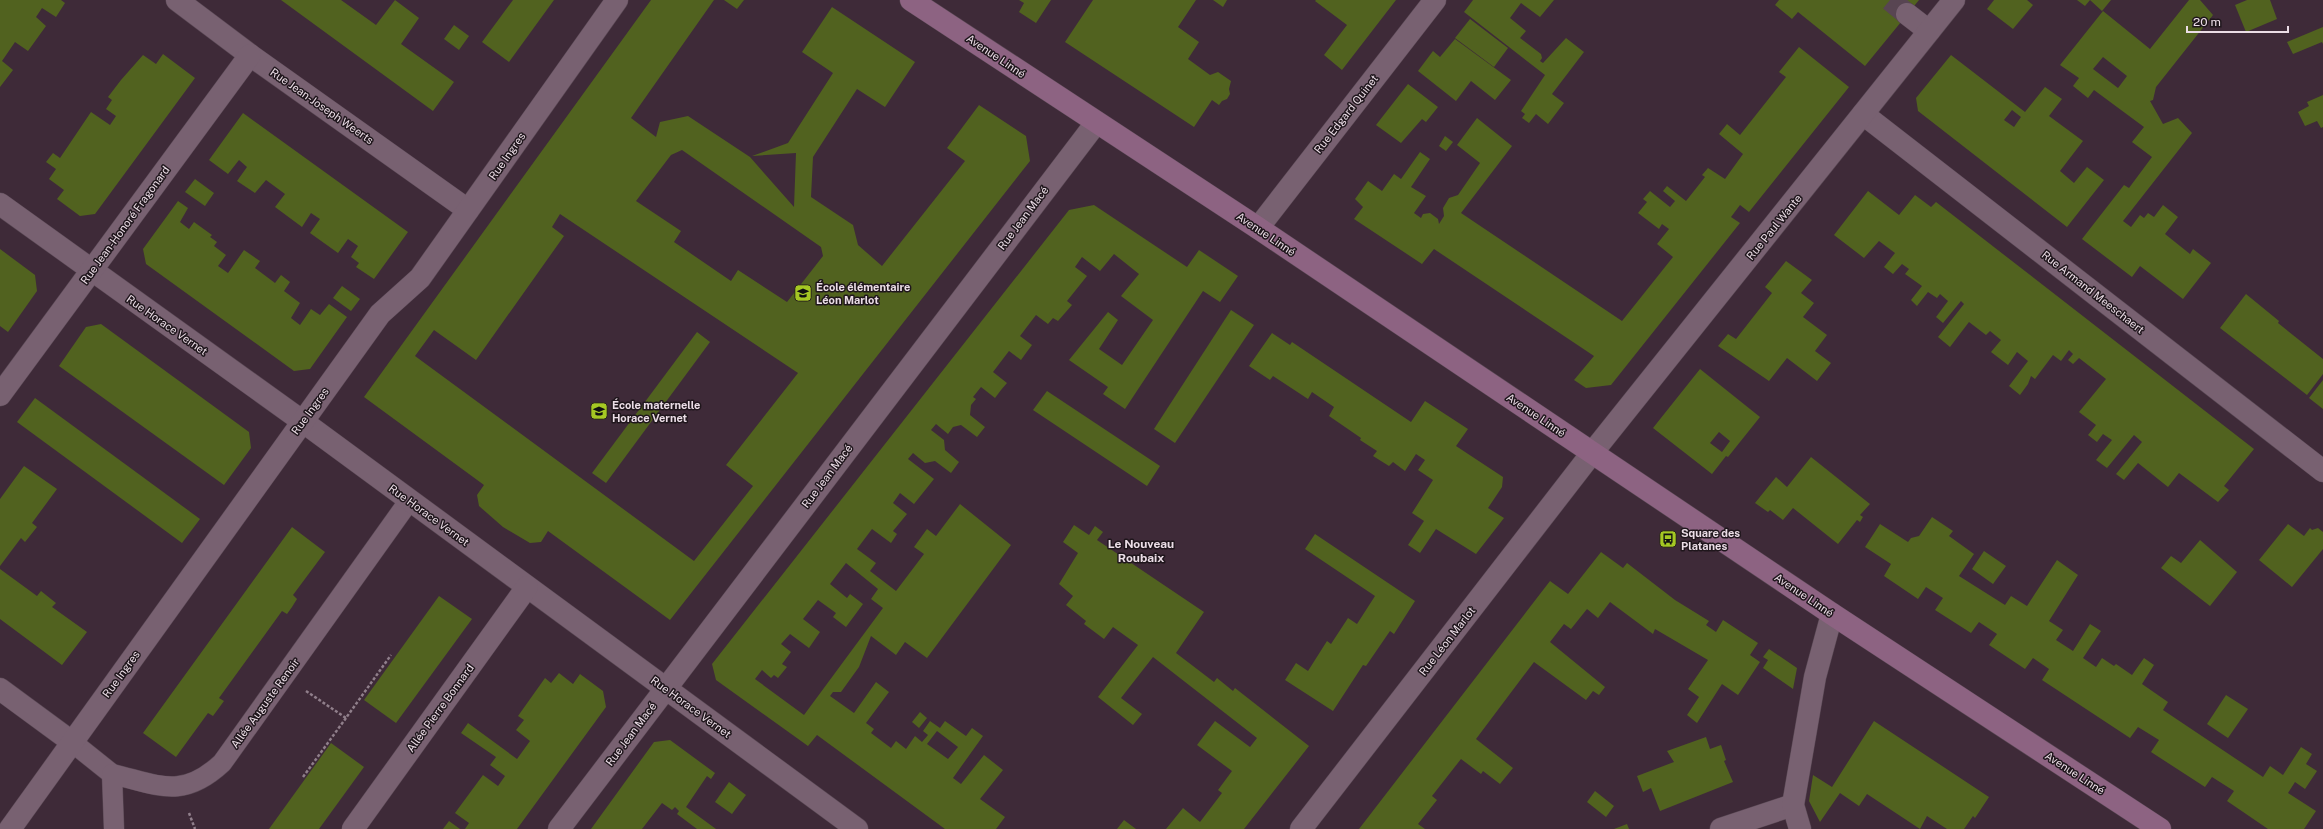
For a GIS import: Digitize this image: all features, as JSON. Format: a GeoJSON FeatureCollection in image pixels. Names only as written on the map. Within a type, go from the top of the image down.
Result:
{"type":"FeatureCollection","features":[{"type":"Feature","properties":{"kind":"street","name":"Rue Jean-Joseph Weerts"},"geometry":{"type":"LineString","coordinates":[[177,0],[250,55],[468,210]]}},
{"type":"Feature","properties":{"kind":"street","name":"Rue Ingres"},"geometry":{"type":"LineString","coordinates":[[10,829],[380,314],[420,278],[617,0]]}},
{"type":"Feature","properties":{"kind":"street","name":"Avenue Linné"},"geometry":{"type":"LineString","coordinates":[[911,0],[1096,123],[1258,228],[1832,614],[2160,829]]}},
{"type":"Feature","properties":{"kind":"street","name":"Rue Edgard Quinet"},"geometry":{"type":"LineString","coordinates":[[1258,228],[1435,0]]}},
{"type":"Feature","properties":{"kind":"street","name":"Rue Paul Wante"},"geometry":{"type":"LineString","coordinates":[[1592,453],[1954,0]]}},
{"type":"Feature","properties":{"kind":"street"},"geometry":{"type":"LineString","coordinates":[[1908,14],[1929,31]]}},
{"type":"Feature","properties":{"kind":"street","name":"Rue Jean-Honoré Fragonard"},"geometry":{"type":"LineString","coordinates":[[0,395],[250,55]]}},
{"type":"Feature","properties":{"kind":"street","name":"Rue Armand Meeschaert"},"geometry":{"type":"LineString","coordinates":[[1863,114],[2323,471]]}},
{"type":"Feature","properties":{"kind":"street","name":"Rue Jean Macé"},"geometry":{"type":"LineString","coordinates":[[559,829],[1096,123]]}},
{"type":"Feature","properties":{"kind":"street","name":"Rue Horace Vernet"},"geometry":{"type":"LineString","coordinates":[[0,204],[302,421],[857,829]]}},
{"type":"Feature","properties":{"kind":"street","name":"Rue Léon Marlot"},"geometry":{"type":"LineString","coordinates":[[1301,829],[1592,453]]}},
{"type":"Feature","properties":{"kind":"street","name":"Allée Pierre Bonnard"},"geometry":{"type":"LineString","coordinates":[[353,829],[527,587]]}},
{"type":"Feature","properties":{"kind":"street"},"geometry":{"type":"LineString","coordinates":[[1800,829],[1793,805],[1815,678],[1832,614]]}},
{"type":"Feature","properties":{"kind":"street"},"geometry":{"type":"LineString","coordinates":[[0,689],[72,742]]}},
{"type":"Feature","properties":{"kind":"street"},"geometry":{"type":"LineString","coordinates":[[1721,829],[1793,805]]}},
{"type":"Feature","properties":{"kind":"lane","name":"Allée Auguste Renoir"},"geometry":{"type":"LineString","coordinates":[[112,774],[181,787],[200,780],[222,763],[409,501]]}},
{"type":"Feature","properties":{"kind":"lane"},"geometry":{"type":"LineString","coordinates":[[72,742],[112,774],[114,829]]}},
{"type":"Feature","properties":{"kind":"path"},"geometry":{"type":"LineString","coordinates":[[303,777],[391,655]]}},
{"type":"Feature","properties":{"kind":"path"},"geometry":{"type":"LineString","coordinates":[[285,676],[346,718]]}},
{"type":"Feature","properties":{"kind":"building"},"geometry":{"type":"Polygon","coordinates":[[[0,0],[61,0],[65,3],[56,17],[42,8],[36,17],[46,26],[28,51],[15,42],[2,61],[13,70],[0,87],[0,0]]]}},
{"type":"Feature","properties":{"kind":"building"},"geometry":{"type":"Polygon","coordinates":[[[281,0],[341,0],[376,25],[395,0],[419,18],[401,44],[454,82],[433,111],[281,0]]]}},
{"type":"Feature","properties":{"kind":"building"},"geometry":{"type":"Polygon","coordinates":[[[513,0],[554,0],[509,62],[482,42],[513,0]]]}},
{"type":"Feature","properties":{"kind":"building"},"geometry":{"type":"Polygon","coordinates":[[[651,0],[714,0],[631,118],[656,137],[660,122],[688,116],[750,157],[794,207],[796,153],[752,156],[788,143],[833,73],[802,52],[832,7],[915,62],[885,107],[857,89],[813,157],[811,197],[853,225],[858,245],[882,266],[965,161],[947,148],[979,105],[1026,136],[1030,161],[670,620],[548,531],[541,542],[530,543],[503,527],[479,506],[477,495],[484,485],[364,397],[651,0]],[[682,150],[671,155],[636,201],[681,231],[674,242],[731,281],[738,270],[787,302],[823,256],[821,247],[682,150]],[[560,214],[552,227],[564,236],[476,360],[434,330],[415,356],[694,561],[753,486],[726,465],[798,373],[560,214]]]}},
{"type":"Feature","properties":{"kind":"building"},"geometry":{"type":"Polygon","coordinates":[[[724,0],[744,0],[737,9],[724,0]]]}},
{"type":"Feature","properties":{"kind":"building"},"geometry":{"type":"Polygon","coordinates":[[[1019,0],[1051,0],[1036,23],[1019,12],[1024,3],[1019,0]]]}},
{"type":"Feature","properties":{"kind":"building"},"geometry":{"type":"Polygon","coordinates":[[[1093,0],[1196,0],[1178,27],[1199,42],[1188,59],[1210,75],[1218,72],[1231,81],[1229,89],[1230,94],[1227,99],[1222,101],[1219,105],[1212,100],[1194,127],[1065,42],[1093,0]]]}},
{"type":"Feature","properties":{"kind":"building"},"geometry":{"type":"Polygon","coordinates":[[[1213,0],[1227,0],[1223,7],[1213,0]]]}},
{"type":"Feature","properties":{"kind":"building"},"geometry":{"type":"Polygon","coordinates":[[[1396,0],[1342,70],[1324,55],[1347,25],[1315,1],[1396,0]]]}},
{"type":"Feature","properties":{"kind":"building"},"geometry":{"type":"Polygon","coordinates":[[[1473,0],[1554,0],[1540,17],[1521,3],[1510,18],[1526,31],[1520,38],[1541,54],[1542,58],[1540,61],[1543,63],[1566,38],[1584,52],[1552,94],[1564,103],[1548,124],[1536,114],[1529,123],[1522,118],[1525,114],[1521,111],[1545,75],[1464,12],[1473,0]]]}},
{"type":"Feature","properties":{"kind":"building"},"geometry":{"type":"Polygon","coordinates":[[[1779,0],[1919,0],[1865,66],[1798,12],[1792,19],[1775,5],[1779,0]]]}},
{"type":"Feature","properties":{"kind":"building"},"geometry":{"type":"Polygon","coordinates":[[[1994,0],[2027,0],[2033,5],[2013,29],[1987,9],[1994,0]]]}},
{"type":"Feature","properties":{"kind":"building"},"geometry":{"type":"Polygon","coordinates":[[[2077,0],[2090,0],[2085,6],[2077,0]]]}},
{"type":"Feature","properties":{"kind":"building"},"geometry":{"type":"Polygon","coordinates":[[[2090,0],[2111,0],[2102,11],[2090,0]]]}},
{"type":"Feature","properties":{"kind":"building"},"geometry":{"type":"Polygon","coordinates":[[[2189,0],[2200,0],[2213,15],[2156,87],[2153,100],[2150,101],[2163,124],[2178,118],[2192,133],[2123,221],[2131,227],[2140,215],[2144,218],[2148,213],[2154,217],[2163,205],[2178,217],[2165,234],[2190,254],[2193,249],[2211,263],[2183,299],[2140,266],[2132,277],[2082,239],[2124,185],[2129,188],[2152,157],[2132,142],[2144,127],[2094,90],[2088,98],[2073,86],[2079,78],[2060,65],[2103,11],[2150,49],[2189,0]],[[2103,57],[2093,69],[2118,88],[2127,76],[2103,57]]]}},
{"type":"Feature","properties":{"kind":"building"},"geometry":{"type":"Polygon","coordinates":[[[2247,0],[2270,0],[2277,19],[2246,32],[2235,5],[2247,0]]]}},
{"type":"Feature","properties":{"kind":"building"},"geometry":{"type":"Polygon","coordinates":[[[1470,19],[1508,48],[1494,67],[1455,38],[1470,19]]]}},
{"type":"Feature","properties":{"kind":"building"},"geometry":{"type":"Polygon","coordinates":[[[454,25],[469,36],[459,50],[444,39],[454,25]]]}},
{"type":"Feature","properties":{"kind":"building"},"geometry":{"type":"Polygon","coordinates":[[[2323,27],[2323,44],[2322,42],[2293,54],[2287,42],[2323,27]]]}},
{"type":"Feature","properties":{"kind":"building"},"geometry":{"type":"Polygon","coordinates":[[[1455,39],[1511,80],[1495,100],[1471,81],[1456,101],[1418,71],[1433,51],[1440,57],[1455,39]]]}},
{"type":"Feature","properties":{"kind":"building"},"geometry":{"type":"Polygon","coordinates":[[[1799,47],[1849,87],[1749,212],[1740,205],[1731,217],[1740,223],[1611,385],[1586,388],[1574,380],[1594,356],[1434,249],[1422,264],[1354,219],[1363,207],[1355,199],[1368,181],[1382,191],[1394,174],[1401,179],[1420,152],[1430,159],[1411,187],[1426,196],[1414,213],[1421,218],[1423,214],[1430,213],[1438,219],[1439,224],[1444,216],[1443,208],[1449,198],[1458,195],[1480,163],[1457,145],[1477,118],[1512,146],[1461,213],[1622,321],[1673,257],[1657,244],[1669,229],[1662,224],[1659,229],[1638,213],[1647,202],[1643,199],[1650,191],[1670,207],[1675,201],[1663,191],[1667,186],[1686,201],[1705,177],[1702,175],[1708,168],[1725,179],[1743,154],[1719,134],[1727,124],[1740,135],[1786,77],[1779,72],[1799,47]]]}},
{"type":"Feature","properties":{"kind":"building"},"geometry":{"type":"Polygon","coordinates":[[[163,54],[195,78],[95,214],[80,216],[57,199],[64,190],[49,179],[56,169],[46,162],[53,153],[60,158],[91,112],[110,125],[116,116],[106,109],[112,100],[108,97],[143,55],[156,64],[163,54]]]}},
{"type":"Feature","properties":{"kind":"building"},"geometry":{"type":"Polygon","coordinates":[[[1951,55],[2025,112],[2045,87],[2062,99],[2049,116],[2083,141],[2060,171],[2074,183],[2087,167],[2104,180],[2067,227],[1918,111],[1916,98],[1951,55]],[[2012,110],[2004,120],[2014,127],[2021,117],[2012,110]]]}},
{"type":"Feature","properties":{"kind":"building"},"geometry":{"type":"Polygon","coordinates":[[[1408,84],[1438,107],[1426,122],[1422,119],[1401,143],[1376,125],[1408,84]]]}},
{"type":"Feature","properties":{"kind":"building"},"geometry":{"type":"Polygon","coordinates":[[[2323,95],[2323,127],[2321,128],[2317,121],[2305,126],[2298,112],[2309,106],[2307,102],[2323,95]]]}},
{"type":"Feature","properties":{"kind":"building"},"geometry":{"type":"Polygon","coordinates":[[[243,113],[408,232],[374,279],[356,267],[359,263],[351,257],[358,246],[348,239],[338,253],[310,233],[320,219],[311,213],[302,227],[275,207],[285,194],[266,180],[255,193],[237,181],[247,167],[239,160],[228,174],[209,160],[243,113]]]}},
{"type":"Feature","properties":{"kind":"building"},"geometry":{"type":"Polygon","coordinates":[[[1445,136],[1453,142],[1446,151],[1439,146],[1445,136]]]}},
{"type":"Feature","properties":{"kind":"building"},"geometry":{"type":"Polygon","coordinates":[[[195,179],[214,193],[205,206],[185,192],[195,179]]]}},
{"type":"Feature","properties":{"kind":"building"},"geometry":{"type":"Polygon","coordinates":[[[1868,191],[1899,215],[1915,195],[1931,207],[1936,202],[2254,449],[2224,486],[2229,490],[2218,502],[2179,473],[2168,487],[2138,463],[2124,480],[2116,474],[2142,442],[2134,435],[2107,468],[2096,460],[2112,440],[2103,434],[2097,442],[2088,435],[2096,425],[2079,412],[2106,379],[2079,358],[2073,364],[2068,360],[2073,354],[2069,350],[2061,361],[2053,355],[2035,379],[2031,376],[2028,384],[2020,395],[2009,386],[2028,361],[2017,352],[2008,365],[1991,352],[2001,340],[1990,331],[1986,335],[1969,322],[1950,347],[1938,337],[1964,304],[1961,301],[1943,323],[1936,317],[1948,301],[1940,294],[1937,298],[1928,292],[1917,306],[1911,300],[1922,286],[1905,274],[1909,269],[1902,264],[1893,274],[1884,267],[1895,253],[1879,241],[1864,258],[1834,235],[1868,191]]]}},
{"type":"Feature","properties":{"kind":"building"},"geometry":{"type":"Polygon","coordinates":[[[178,201],[188,208],[180,222],[189,229],[194,222],[212,235],[210,237],[217,242],[214,246],[226,255],[218,266],[228,273],[244,250],[260,261],[255,268],[275,283],[281,275],[290,282],[284,291],[300,303],[291,318],[300,325],[311,309],[320,315],[329,304],[347,317],[310,369],[294,371],[146,264],[143,249],[178,201]]]}},
{"type":"Feature","properties":{"kind":"building"},"geometry":{"type":"Polygon","coordinates":[[[1094,205],[1187,267],[1199,250],[1238,276],[1220,302],[1203,291],[1125,409],[1103,394],[1108,387],[1069,360],[1108,312],[1118,320],[1099,349],[1122,365],[1153,320],[1121,296],[1139,274],[1114,254],[1100,271],[1082,257],[1075,267],[1087,276],[1067,301],[1072,305],[1058,321],[1053,318],[1048,324],[1036,315],[1020,336],[1032,345],[1021,360],[1009,351],[993,372],[1007,383],[995,398],[981,387],[973,397],[976,399],[971,405],[970,415],[985,427],[977,437],[961,425],[953,427],[948,434],[936,424],[931,430],[944,440],[945,450],[959,462],[951,473],[935,461],[925,463],[913,453],[908,459],[934,479],[914,504],[900,493],[893,503],[907,514],[893,531],[897,534],[891,543],[872,529],[857,549],[876,563],[870,571],[896,591],[924,554],[914,547],[927,529],[936,536],[960,504],[1011,545],[927,658],[905,642],[896,655],[871,636],[859,667],[841,692],[833,692],[830,696],[854,713],[876,682],[889,692],[866,723],[874,729],[871,733],[891,748],[896,741],[906,749],[915,736],[922,742],[928,735],[923,731],[930,721],[940,728],[945,721],[966,736],[972,728],[983,736],[953,778],[961,784],[984,755],[1003,770],[980,799],[1005,817],[996,829],[945,829],[817,735],[808,746],[716,680],[712,664],[1069,210],[1094,205]],[[846,563],[830,584],[847,598],[850,594],[863,604],[846,627],[833,617],[836,613],[818,600],[803,619],[820,632],[809,648],[790,634],[781,644],[791,652],[782,664],[787,667],[778,678],[774,675],[771,678],[762,670],[755,679],[804,715],[883,608],[871,599],[878,589],[846,563]],[[937,731],[927,744],[948,759],[958,747],[937,731]]]}},
{"type":"Feature","properties":{"kind":"building"},"geometry":{"type":"Polygon","coordinates":[[[0,249],[35,275],[37,291],[8,332],[0,326],[0,249]]]}},
{"type":"Feature","properties":{"kind":"building"},"geometry":{"type":"Polygon","coordinates":[[[1786,261],[1812,280],[1801,293],[1814,303],[1803,317],[1827,335],[1815,351],[1831,363],[1817,381],[1787,358],[1769,381],[1718,346],[1728,334],[1736,339],[1772,293],[1765,287],[1786,261]]]}},
{"type":"Feature","properties":{"kind":"building"},"geometry":{"type":"Polygon","coordinates":[[[342,286],[360,299],[351,311],[333,298],[342,286]]]}},
{"type":"Feature","properties":{"kind":"building"},"geometry":{"type":"Polygon","coordinates":[[[2246,294],[2279,321],[2278,323],[2323,359],[2323,374],[2307,395],[2220,328],[2246,294]]]}},
{"type":"Feature","properties":{"kind":"building"},"geometry":{"type":"Polygon","coordinates":[[[1231,310],[1254,325],[1175,443],[1154,429],[1231,310]]]}},
{"type":"Feature","properties":{"kind":"building"},"geometry":{"type":"Polygon","coordinates":[[[101,324],[249,432],[251,448],[224,485],[59,366],[86,327],[101,324]]]}},
{"type":"Feature","properties":{"kind":"building"},"geometry":{"type":"Polygon","coordinates":[[[697,332],[710,342],[606,483],[592,473],[697,332]]]}},
{"type":"Feature","properties":{"kind":"building"},"geometry":{"type":"Polygon","coordinates":[[[1272,333],[1290,345],[1292,342],[1411,422],[1425,401],[1468,429],[1456,446],[1503,477],[1502,487],[1488,508],[1504,518],[1476,554],[1436,529],[1420,553],[1408,545],[1424,521],[1412,513],[1433,480],[1418,470],[1425,460],[1416,454],[1405,471],[1393,462],[1389,466],[1373,456],[1377,451],[1329,416],[1334,407],[1312,392],[1308,399],[1273,376],[1270,380],[1249,366],[1272,333]]]}},
{"type":"Feature","properties":{"kind":"building"},"geometry":{"type":"Polygon","coordinates":[[[1700,369],[1760,417],[1728,457],[1726,456],[1712,474],[1653,428],[1700,369]],[[1719,432],[1710,443],[1722,452],[1730,441],[1719,432]]]}},
{"type":"Feature","properties":{"kind":"building"},"geometry":{"type":"Polygon","coordinates":[[[2323,380],[2323,409],[2309,398],[2323,380]]]}},
{"type":"Feature","properties":{"kind":"building"},"geometry":{"type":"Polygon","coordinates":[[[1047,391],[1160,466],[1147,486],[1033,410],[1047,391]]]}},
{"type":"Feature","properties":{"kind":"building"},"geometry":{"type":"Polygon","coordinates":[[[35,398],[200,519],[182,543],[17,422],[35,398]]]}},
{"type":"Feature","properties":{"kind":"building"},"geometry":{"type":"Polygon","coordinates":[[[1811,457],[1870,504],[1860,515],[1863,517],[1860,522],[1857,520],[1838,544],[1793,508],[1783,520],[1770,510],[1768,512],[1755,503],[1776,477],[1787,487],[1811,457]]]}},
{"type":"Feature","properties":{"kind":"building"},"geometry":{"type":"Polygon","coordinates":[[[24,466],[57,489],[32,523],[37,527],[25,542],[21,538],[0,566],[0,499],[24,466]]]}},
{"type":"Feature","properties":{"kind":"building"},"geometry":{"type":"Polygon","coordinates":[[[1932,517],[1953,531],[1949,536],[1974,554],[1959,576],[2005,605],[2011,596],[2027,606],[2057,560],[2078,575],[2049,621],[2063,630],[2056,640],[2073,651],[2090,624],[2101,631],[2083,658],[2096,667],[2102,658],[2114,666],[2116,664],[2132,675],[2144,658],[2154,665],[2142,684],[2168,702],[2163,710],[2263,777],[2270,766],[2283,775],[2301,747],[2312,754],[2306,764],[2317,771],[2305,789],[2295,782],[2288,793],[2316,811],[2304,829],[2268,829],[2227,801],[2234,791],[2212,777],[2205,787],[2151,752],[2159,740],[2138,727],[2130,738],[2042,680],[2049,669],[2033,658],[2025,669],[1989,645],[1997,634],[1979,622],[1971,633],[1935,610],[1943,598],[1926,587],[1918,599],[1884,576],[1891,564],[1865,547],[1880,524],[1908,542],[1911,538],[1919,536],[1932,517]]]}},
{"type":"Feature","properties":{"kind":"building"},"geometry":{"type":"Polygon","coordinates":[[[2288,524],[2304,536],[2310,528],[2312,530],[2318,528],[2323,532],[2323,549],[2292,587],[2259,560],[2288,524]]]}},
{"type":"Feature","properties":{"kind":"building"},"geometry":{"type":"Polygon","coordinates":[[[1074,525],[1089,535],[1095,526],[1103,532],[1097,540],[1204,612],[1176,653],[1214,682],[1217,678],[1233,691],[1235,688],[1309,746],[1244,829],[1166,829],[1183,808],[1200,822],[1222,793],[1218,790],[1232,771],[1197,745],[1215,721],[1250,747],[1257,738],[1153,657],[1121,698],[1142,714],[1133,725],[1098,697],[1138,645],[1113,627],[1104,639],[1084,624],[1086,621],[1066,605],[1073,596],[1059,584],[1078,553],[1063,542],[1074,525]]]}},
{"type":"Feature","properties":{"kind":"building"},"geometry":{"type":"Polygon","coordinates":[[[292,527],[325,552],[293,595],[297,599],[287,614],[282,611],[219,698],[224,701],[213,716],[208,713],[176,757],[143,733],[292,527]]]}},
{"type":"Feature","properties":{"kind":"building"},"geometry":{"type":"Polygon","coordinates":[[[1315,534],[1415,601],[1394,634],[1390,631],[1366,666],[1363,665],[1333,711],[1285,680],[1296,663],[1308,671],[1327,641],[1331,644],[1348,618],[1357,624],[1375,596],[1305,549],[1315,534]]]}},
{"type":"Feature","properties":{"kind":"building"},"geometry":{"type":"Polygon","coordinates":[[[2200,540],[2237,572],[2210,606],[2161,568],[2171,556],[2181,563],[2200,540]]]}},
{"type":"Feature","properties":{"kind":"building"},"geometry":{"type":"Polygon","coordinates":[[[1984,551],[2006,566],[1993,584],[1972,569],[1984,551]]]}},
{"type":"Feature","properties":{"kind":"building"},"geometry":{"type":"Polygon","coordinates":[[[1601,552],[1623,568],[1627,563],[1675,600],[1709,621],[1706,625],[1716,632],[1723,620],[1758,643],[1750,655],[1760,662],[1738,695],[1722,684],[1697,723],[1687,715],[1699,697],[1688,689],[1708,660],[1655,629],[1653,634],[1610,602],[1598,618],[1587,609],[1571,629],[1564,624],[1550,642],[1605,687],[1599,695],[1593,691],[1586,700],[1534,662],[1476,739],[1513,768],[1500,784],[1483,771],[1481,774],[1461,759],[1432,796],[1437,800],[1418,824],[1425,829],[1359,829],[1550,581],[1568,594],[1601,552]]]}},
{"type":"Feature","properties":{"kind":"building"},"geometry":{"type":"Polygon","coordinates":[[[0,569],[37,596],[41,591],[56,603],[52,607],[87,632],[62,665],[0,619],[0,569]]]}},
{"type":"Feature","properties":{"kind":"building"},"geometry":{"type":"Polygon","coordinates":[[[439,596],[472,619],[396,723],[364,700],[439,596]]]}},
{"type":"Feature","properties":{"kind":"building"},"geometry":{"type":"Polygon","coordinates":[[[1769,649],[1797,668],[1793,689],[1763,668],[1768,660],[1763,657],[1769,649]]]}},
{"type":"Feature","properties":{"kind":"building"},"geometry":{"type":"Polygon","coordinates":[[[559,673],[573,684],[580,674],[603,691],[606,707],[517,829],[465,829],[469,823],[455,813],[483,775],[498,786],[505,776],[490,765],[496,757],[461,733],[468,723],[517,759],[530,741],[516,730],[524,720],[518,716],[545,678],[551,683],[559,673]]]}},
{"type":"Feature","properties":{"kind":"building"},"geometry":{"type":"Polygon","coordinates":[[[2226,695],[2248,709],[2228,738],[2207,724],[2226,695]]]}},
{"type":"Feature","properties":{"kind":"building"},"geometry":{"type":"Polygon","coordinates":[[[920,712],[927,718],[919,728],[912,722],[920,712]]]}},
{"type":"Feature","properties":{"kind":"building"},"geometry":{"type":"Polygon","coordinates":[[[1874,721],[1989,797],[1975,818],[1973,816],[1964,829],[1947,829],[1927,816],[1920,829],[1867,794],[1859,806],[1840,793],[1820,822],[1809,801],[1813,775],[1832,787],[1874,721]]]}},
{"type":"Feature","properties":{"kind":"building"},"geometry":{"type":"Polygon","coordinates":[[[1706,737],[1710,749],[1721,745],[1726,760],[1724,761],[1733,782],[1660,811],[1651,788],[1643,792],[1637,776],[1674,762],[1667,751],[1706,737]]]}},
{"type":"Feature","properties":{"kind":"building"},"geometry":{"type":"Polygon","coordinates":[[[670,740],[715,773],[711,779],[707,776],[686,807],[716,829],[697,829],[677,814],[679,811],[675,807],[672,810],[662,803],[642,829],[591,829],[654,742],[670,740]]]}},
{"type":"Feature","properties":{"kind":"building"},"geometry":{"type":"Polygon","coordinates":[[[331,743],[364,767],[319,829],[269,829],[331,743]]]}},
{"type":"Feature","properties":{"kind":"building"},"geometry":{"type":"Polygon","coordinates":[[[729,782],[746,795],[732,814],[715,802],[729,782]]]}},
{"type":"Feature","properties":{"kind":"building"},"geometry":{"type":"Polygon","coordinates":[[[1595,791],[1614,806],[1606,817],[1587,802],[1595,791]]]}},
{"type":"Feature","properties":{"kind":"building"},"geometry":{"type":"Polygon","coordinates":[[[1124,820],[1136,829],[1117,829],[1124,820]]]}},
{"type":"Feature","properties":{"kind":"building"},"geometry":{"type":"Polygon","coordinates":[[[449,821],[460,829],[443,829],[449,821]]]}},
{"type":"Feature","properties":{"kind":"building"},"geometry":{"type":"Polygon","coordinates":[[[1627,824],[1629,829],[1614,829],[1627,824]]]}},
{"type":"Feature","properties":{"kind":"tunnel"},"geometry":{"type":"LineString","coordinates":[[1890,0],[1907,14]]}},
{"type":"Feature","properties":{"kind":"place","name":"École élémentaire Léon Marlot"},"geometry":{"type":"Point","coordinates":[803,293]}},
{"type":"Feature","properties":{"kind":"place","name":"École maternelle Horace Vernet"},"geometry":{"type":"Point","coordinates":[599,411]}},
{"type":"Feature","properties":{"kind":"place","name":"Square des Platanes"},"geometry":{"type":"Point","coordinates":[1668,539]}},
{"type":"Feature","properties":{"kind":"district","name":"Le Nouveau Roubaix"},"geometry":{"type":"Point","coordinates":[1141,551]}}]}
